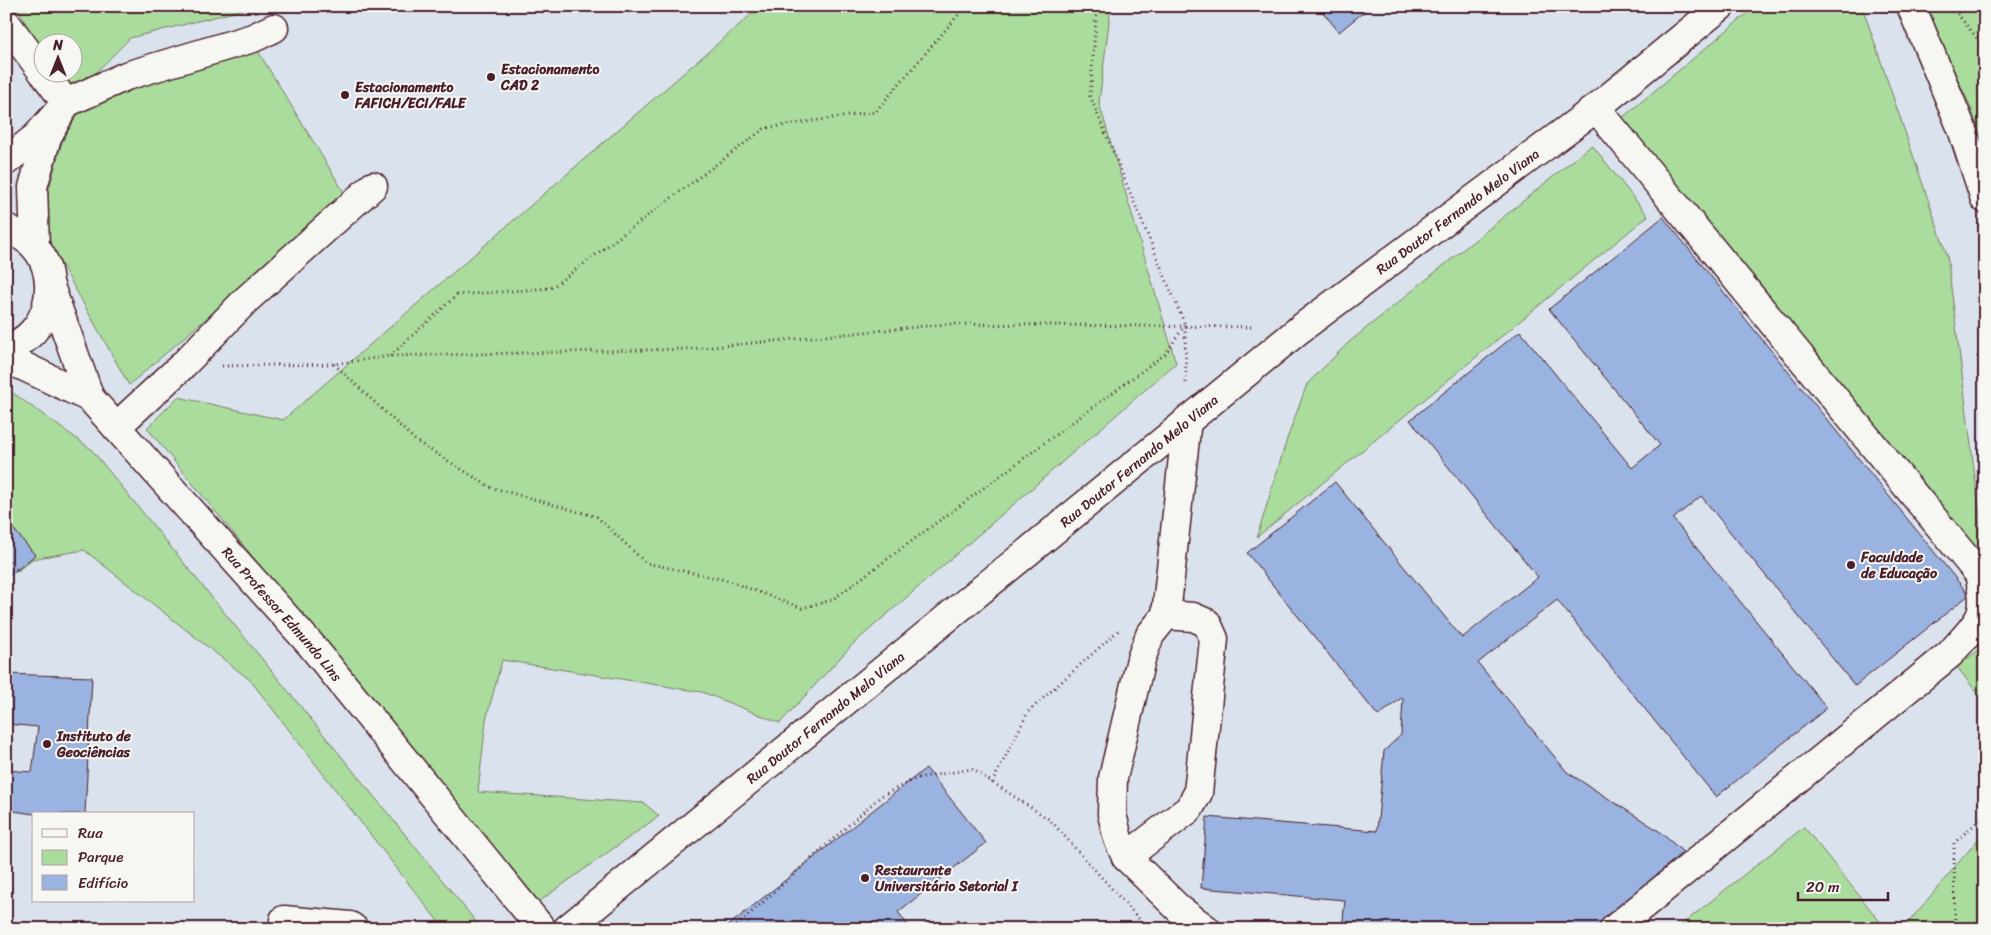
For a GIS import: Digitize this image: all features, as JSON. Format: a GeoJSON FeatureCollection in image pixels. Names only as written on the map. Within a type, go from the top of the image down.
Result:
{"type":"FeatureCollection","features":[{"type":"Feature","properties":{"kind":"street","name":"Rua Doutor Fernando Melo Viana"},"geometry":{"type":"LineString","coordinates":[[567,929],[1300,328],[1596,108],[1721,6]]}},
{"type":"Feature","properties":{"kind":"street"},"geometry":{"type":"LineString","coordinates":[[1911,6],[1962,129],[1985,199]]}},
{"type":"Feature","properties":{"kind":"street"},"geometry":{"type":"LineString","coordinates":[[6,23],[32,57]]}},
{"type":"Feature","properties":{"kind":"street"},"geometry":{"type":"LineString","coordinates":[[6,161],[36,137],[66,103],[126,76],[253,38],[274,28]]}},
{"type":"Feature","properties":{"kind":"street"},"geometry":{"type":"LineString","coordinates":[[50,82],[66,103]]}},
{"type":"Feature","properties":{"kind":"street"},"geometry":{"type":"LineString","coordinates":[[35,247],[33,187],[47,137],[66,103]]}},
{"type":"Feature","properties":{"kind":"street"},"geometry":{"type":"LineString","coordinates":[[1596,108],[1980,574],[1985,597],[1983,619],[1950,654],[1614,929]]}},
{"type":"Feature","properties":{"kind":"street"},"geometry":{"type":"LineString","coordinates":[[116,427],[182,366],[246,300],[373,186]]}},
{"type":"Feature","properties":{"kind":"street"},"geometry":{"type":"LineString","coordinates":[[6,228],[21,235],[35,247]]}},
{"type":"Feature","properties":{"kind":"street","name":"Rua Professor Edmundo Lins"},"geometry":{"type":"LineString","coordinates":[[35,247],[46,265],[50,286],[90,398],[311,645],[542,929]]}},
{"type":"Feature","properties":{"kind":"street"},"geometry":{"type":"LineString","coordinates":[[6,348],[27,337],[40,323],[48,305],[50,286]]}},
{"type":"Feature","properties":{"kind":"street"},"geometry":{"type":"LineString","coordinates":[[6,358],[90,398]]}},
{"type":"Feature","properties":{"kind":"street"},"geometry":{"type":"LineString","coordinates":[[1187,420],[1166,614],[1150,636],[1141,659],[1113,778],[1112,814],[1118,839],[1126,857],[1179,910],[1206,929]]}},
{"type":"Feature","properties":{"kind":"street"},"geometry":{"type":"LineString","coordinates":[[1126,857],[1188,809],[1198,793],[1214,639],[1207,623],[1193,616],[1166,614]]}},
{"type":"Feature","properties":{"kind":"street"},"geometry":{"type":"LineString","coordinates":[[284,920],[350,926],[354,929]]}},
{"type":"Feature","properties":{"kind":"path"},"geometry":{"type":"LineString","coordinates":[[390,356],[457,295],[551,288],[765,128],[875,112],[966,6]]}},
{"type":"Feature","properties":{"kind":"path"},"geometry":{"type":"LineString","coordinates":[[1098,6],[1090,96],[1185,325],[1187,420]]}},
{"type":"Feature","properties":{"kind":"path"},"geometry":{"type":"LineString","coordinates":[[1951,6],[1985,48]]}},
{"type":"Feature","properties":{"kind":"path"},"geometry":{"type":"LineString","coordinates":[[182,366],[334,364],[390,356],[691,350],[947,324],[1185,325],[1300,328]]}},
{"type":"Feature","properties":{"kind":"path"},"geometry":{"type":"LineString","coordinates":[[334,364],[416,441],[490,488],[598,517],[646,563],[726,580],[802,608],[832,600],[1166,354],[1185,325]]}},
{"type":"Feature","properties":{"kind":"path"},"geometry":{"type":"LineString","coordinates":[[6,557],[18,571]]}},
{"type":"Feature","properties":{"kind":"path"},"geometry":{"type":"LineString","coordinates":[[992,783],[1028,712],[1127,622]]}},
{"type":"Feature","properties":{"kind":"path"},"geometry":{"type":"LineString","coordinates":[[733,929],[881,796],[917,778],[972,769],[1050,820],[1148,929]]}},
{"type":"Feature","properties":{"kind":"path"},"geometry":{"type":"LineString","coordinates":[[1955,929],[1954,843],[1985,815]]}},
{"type":"Feature","properties":{"kind":"shaded area"},"geometry":{"type":"Polygon","coordinates":[[[6,6],[1985,6],[1985,929],[6,929],[6,6]]]}},
{"type":"Feature","properties":{"kind":"green space"},"geometry":{"type":"Polygon","coordinates":[[[17,6],[258,6],[130,38],[66,103],[56,82],[82,82],[82,32],[32,32],[32,36],[17,6]]]}},
{"type":"Feature","properties":{"kind":"green space"},"geometry":{"type":"Polygon","coordinates":[[[761,6],[1111,6],[1099,103],[1176,363],[853,644],[780,723],[702,692],[502,660],[486,720],[478,792],[644,803],[659,816],[537,903],[147,428],[178,397],[283,420],[761,6]]]}},
{"type":"Feature","properties":{"kind":"green space"},"geometry":{"type":"Polygon","coordinates":[[[1756,6],[1862,6],[1947,255],[1979,509],[1981,556],[1622,118],[1756,6]]]}},
{"type":"Feature","properties":{"kind":"green space"},"geometry":{"type":"Polygon","coordinates":[[[1924,6],[1985,6],[1985,164],[1972,110],[1924,6]]]}},
{"type":"Feature","properties":{"kind":"green space"},"geometry":{"type":"Polygon","coordinates":[[[253,43],[347,197],[129,385],[45,235],[48,192],[62,142],[81,108],[253,43]]]}},
{"type":"Feature","properties":{"kind":"green space"},"geometry":{"type":"Polygon","coordinates":[[[1592,145],[1648,216],[1257,537],[1287,439],[1307,384],[1348,343],[1592,145]]]}},
{"type":"Feature","properties":{"kind":"green space"},"geometry":{"type":"Polygon","coordinates":[[[6,388],[91,449],[482,929],[444,929],[250,680],[84,550],[32,559],[18,571],[6,557],[6,388]]]}},
{"type":"Feature","properties":{"kind":"green space"},"geometry":{"type":"Polygon","coordinates":[[[1985,645],[1985,703],[1957,667],[1985,645]]]}},
{"type":"Feature","properties":{"kind":"green space"},"geometry":{"type":"Polygon","coordinates":[[[1804,827],[1886,929],[1676,929],[1804,827]]]}},
{"type":"Feature","properties":{"kind":"green space"},"geometry":{"type":"Polygon","coordinates":[[[1985,831],[1985,929],[1913,929],[1908,923],[1985,831]]]}},
{"type":"Feature","properties":{"kind":"building"},"geometry":{"type":"Polygon","coordinates":[[[1318,6],[1371,6],[1339,32],[1318,6]]]}},
{"type":"Feature","properties":{"kind":"building","name":"Faculdade de Educação"},"geometry":{"type":"Polygon","coordinates":[[[1663,217],[1969,595],[1855,686],[1701,496],[1673,519],[1827,708],[1716,797],[1557,600],[1478,663],[1567,772],[1659,831],[1683,852],[1594,929],[1342,929],[1345,900],[1201,888],[1207,817],[1377,831],[1384,751],[1401,735],[1403,697],[1378,716],[1247,553],[1335,482],[1462,638],[1538,577],[1410,420],[1520,331],[1632,468],[1660,445],[1549,309],[1663,217]]]}},
{"type":"Feature","properties":{"kind":"building"},"geometry":{"type":"Polygon","coordinates":[[[6,520],[35,555],[6,579],[6,520]]]}},
{"type":"Feature","properties":{"kind":"building","name":"Instituto de Geociências"},"geometry":{"type":"Polygon","coordinates":[[[6,674],[92,677],[85,812],[32,812],[32,814],[6,810],[6,770],[32,772],[38,727],[6,724],[6,674]]]}},
{"type":"Feature","properties":{"kind":"building","name":"Restaurante Universitário Setorial I"},"geometry":{"type":"Polygon","coordinates":[[[926,768],[986,843],[898,912],[911,929],[724,929],[926,768]]]}},
{"type":"Feature","properties":{"kind":"building","name":"Restaurante Universitário Setorial I"},"geometry":{"type":"Polygon","coordinates":[[[958,919],[965,929],[946,929],[958,919]]]}},
{"type":"Feature","properties":{"kind":"place","name":"Estacionamento CAD 2"},"geometry":{"type":"Point","coordinates":[491,77]}},
{"type":"Feature","properties":{"kind":"place","name":"Estacionamento FAFICH/ECI/FALE"},"geometry":{"type":"Point","coordinates":[345,95]}},
{"type":"Feature","properties":{"kind":"place","name":"Faculdade de Educação"},"geometry":{"type":"Point","coordinates":[1851,565]}},
{"type":"Feature","properties":{"kind":"place","name":"Instituto de Geociências"},"geometry":{"type":"Point","coordinates":[47,744]}},
{"type":"Feature","properties":{"kind":"place","name":"Restaurante Universitário Setorial I"},"geometry":{"type":"Point","coordinates":[865,878]}}]}
